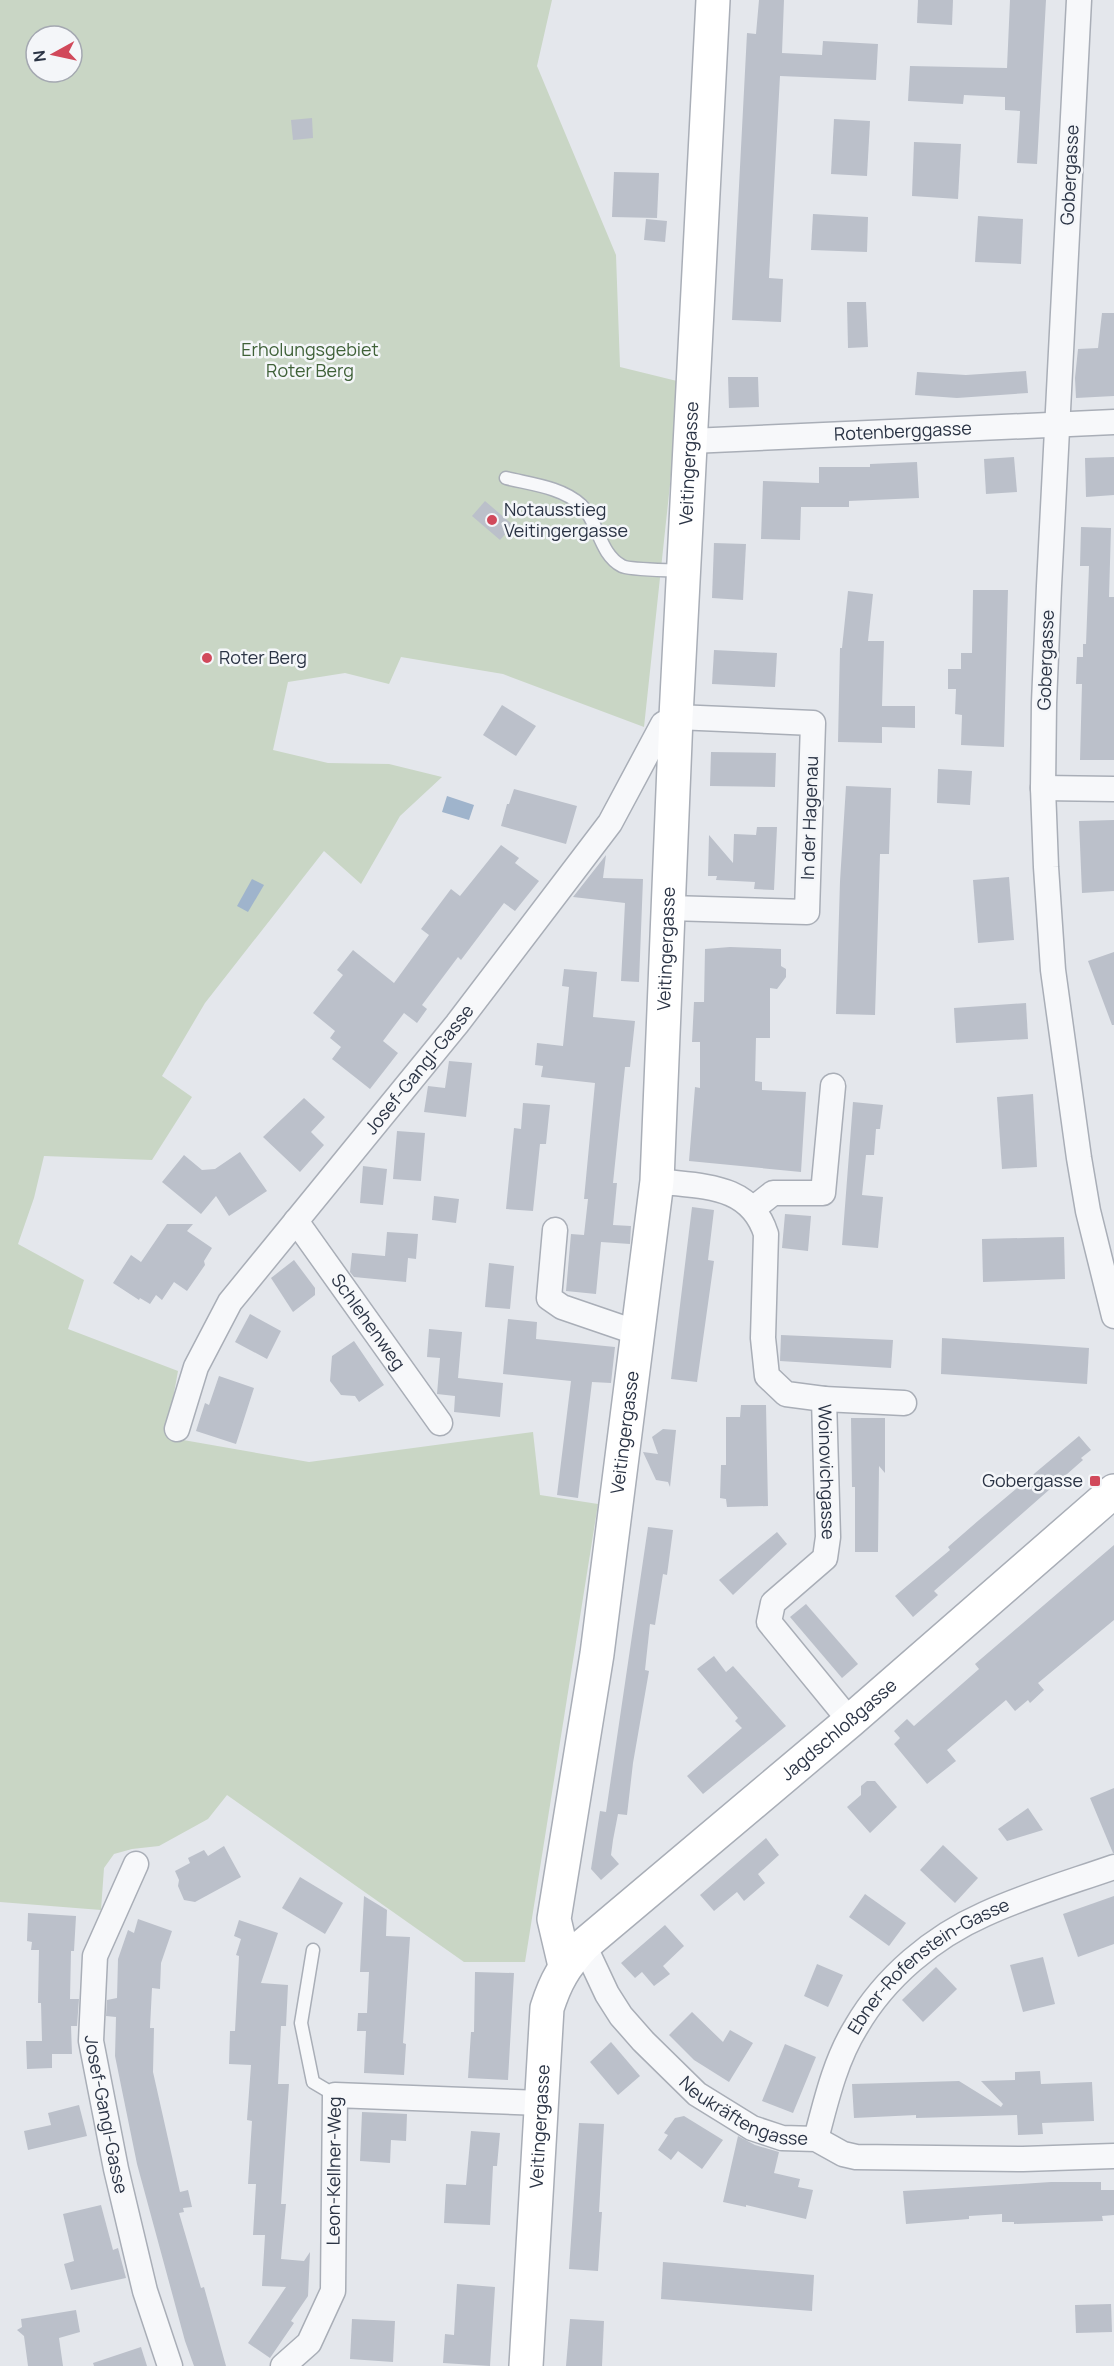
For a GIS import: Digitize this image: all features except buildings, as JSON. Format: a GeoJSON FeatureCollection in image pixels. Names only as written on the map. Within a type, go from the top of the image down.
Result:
{"type":"FeatureCollection","features":[{"type":"Feature","properties":{"kind":"street","name":"Veitingergasse"},"geometry":{"type":"LineString","coordinates":[[526,2366],[547,2008],[555,1984],[575,1956],[554,1919],[597,1654],[657,1181],[676,717],[713,0]]}},
{"type":"Feature","properties":{"kind":"street","name":"Gobergasse"},"geometry":{"type":"LineString","coordinates":[[1079,0],[1044,703],[1046,867],[1053,970],[1078,1158],[1088,1211],[1114,1316]]}},
{"type":"Feature","properties":{"kind":"street","name":"Rotenberggasse"},"geometry":{"type":"LineString","coordinates":[[691,441],[1114,422]]}},
{"type":"Feature","properties":{"kind":"street","name":"In der Hagenau"},"geometry":{"type":"LineString","coordinates":[[669,908],[807,912],[813,723],[676,717]]}},
{"type":"Feature","properties":{"kind":"street","name":"Josef-Gangl-Gasse"},"geometry":{"type":"LineString","coordinates":[[177,1430],[196,1367],[230,1302],[457,1024],[610,823],[663,724],[676,717]]}},
{"type":"Feature","properties":{"kind":"street"},"geometry":{"type":"LineString","coordinates":[[1044,788],[1114,789]]}},
{"type":"Feature","properties":{"kind":"street"},"geometry":{"type":"LineString","coordinates":[[657,1181],[722,1190],[739,1197],[754,1208],[772,1193],[823,1193],[833,1086]]}},
{"type":"Feature","properties":{"kind":"street","name":"Woinovichgasse"},"geometry":{"type":"LineString","coordinates":[[754,1208],[762,1220],[766,1234],[763,1338],[767,1376],[786,1394],[824,1399],[828,1537],[825,1558],[773,1603],[769,1622],[850,1720]]}},
{"type":"Feature","properties":{"kind":"street","name":"Schlehenweg"},"geometry":{"type":"LineString","coordinates":[[296,1221],[440,1423]]}},
{"type":"Feature","properties":{"kind":"street"},"geometry":{"type":"LineString","coordinates":[[555,1230],[549,1298],[562,1307],[638,1333]]}},
{"type":"Feature","properties":{"kind":"street"},"geometry":{"type":"LineString","coordinates":[[824,1399],[904,1403]]}},
{"type":"Feature","properties":{"kind":"street","name":"Jagdschloßgasse"},"geometry":{"type":"LineString","coordinates":[[575,1956],[1114,1491]]}},
{"type":"Feature","properties":{"kind":"street","name":"Josef-Gangl-Gasse"},"geometry":{"type":"LineString","coordinates":[[136,1864],[95,1956],[91,2041],[116,2169],[142,2280],[170,2366]]}},
{"type":"Feature","properties":{"kind":"street","name":"Ebner-Rofenstein-Gasse"},"geometry":{"type":"LineString","coordinates":[[816,2139],[832,2079],[855,2028],[877,1997],[908,1964],[941,1936],[985,1913],[1114,1867]]}},
{"type":"Feature","properties":{"kind":"street","name":"Neukräftengasse"},"geometry":{"type":"LineString","coordinates":[[575,1956],[608,1994],[621,2016],[642,2041],[697,2094],[752,2128],[782,2138],[816,2139],[843,2154],[856,2157],[1023,2159],[1114,2156]]}},
{"type":"Feature","properties":{"kind":"street","name":"Leon-Kellner-Weg"},"geometry":{"type":"LineString","coordinates":[[283,2366],[309,2343],[333,2291],[335,2095],[541,2103]]}},
{"type":"Feature","properties":{"kind":"lane"},"geometry":{"type":"LineString","coordinates":[[506,478],[559,491],[580,504],[593,522],[607,552],[623,567],[684,571]]}},
{"type":"Feature","properties":{"kind":"lane"},"geometry":{"type":"LineString","coordinates":[[313,1950],[301,2023],[313,2082],[335,2095]]}},
{"type":"Feature","properties":{"kind":"green space","name":"Erholungsgebiet Roter Berg"},"geometry":{"type":"Polygon","coordinates":[[[0,0],[552,0],[537,66],[616,255],[620,367],[681,382],[644,727],[503,674],[401,657],[389,684],[345,673],[288,682],[273,750],[328,763],[389,764],[442,777],[400,816],[361,884],[324,851],[205,1003],[162,1076],[192,1097],[152,1160],[44,1156],[34,1198],[18,1244],[84,1280],[68,1329],[178,1371],[166,1437],[309,1462],[533,1432],[540,1495],[598,1504],[525,1962],[464,1962],[227,1795],[208,1819],[159,1846],[114,1854],[104,1868],[101,1910],[0,1902],[0,0]]]}},
{"type":"Feature","properties":{"kind":"water"},"geometry":{"type":"Polygon","coordinates":[[[447,796],[474,805],[469,820],[442,812],[447,796]]]}},
{"type":"Feature","properties":{"kind":"water"},"geometry":{"type":"Polygon","coordinates":[[[252,879],[264,885],[248,912],[237,906],[252,879]]]}},
{"type":"Feature","properties":{"kind":"place","name":"Notausstieg Veitingergasse"},"geometry":{"type":"Point","coordinates":[492,520]}},
{"type":"Feature","properties":{"kind":"place","name":"Roter Berg"},"geometry":{"type":"Point","coordinates":[207,658]}},
{"type":"Feature","properties":{"kind":"place","name":"Gobergasse"},"geometry":{"type":"Point","coordinates":[1095,1481]}}]}
